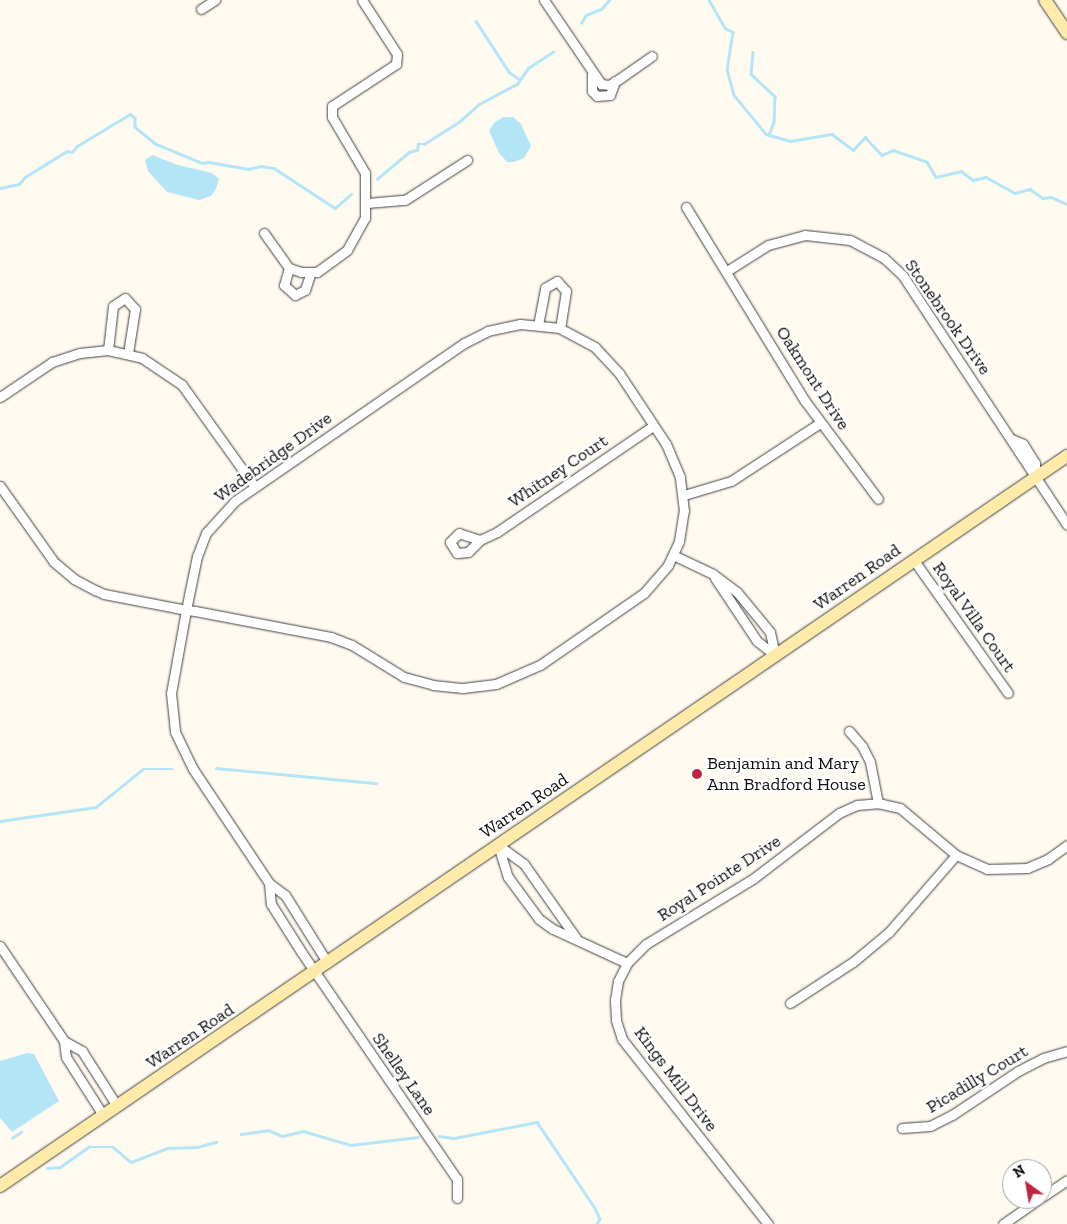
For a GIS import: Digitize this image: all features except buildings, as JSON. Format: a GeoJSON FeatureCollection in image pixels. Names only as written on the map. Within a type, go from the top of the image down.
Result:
{"type":"FeatureCollection","features":[{"type":"Feature","properties":{"kind":"street"},"geometry":{"type":"LineString","coordinates":[[201,9],[215,0]]}},
{"type":"Feature","properties":{"kind":"street"},"geometry":{"type":"LineString","coordinates":[[264,233],[289,268],[311,272],[332,263],[347,250],[365,218],[365,173],[332,117],[332,106],[396,64],[397,54],[362,0]]}},
{"type":"Feature","properties":{"kind":"street"},"geometry":{"type":"LineString","coordinates":[[544,0],[592,75],[601,84],[616,82],[652,56]]}},
{"type":"Feature","properties":{"kind":"street"},"geometry":{"type":"LineString","coordinates":[[1046,0],[1067,33]]}},
{"type":"Feature","properties":{"kind":"street"},"geometry":{"type":"LineString","coordinates":[[366,203],[405,200],[467,160]]}},
{"type":"Feature","properties":{"kind":"street","name":"Oakmont Drive"},"geometry":{"type":"LineString","coordinates":[[686,207],[820,423],[878,499]]}},
{"type":"Feature","properties":{"kind":"street","name":"Stonebrook Drive"},"geometry":{"type":"LineString","coordinates":[[727,271],[768,245],[805,235],[841,237],[876,252],[902,276],[1012,439],[1015,450],[1035,476],[1067,525]]}},
{"type":"Feature","properties":{"kind":"street"},"geometry":{"type":"LineString","coordinates":[[289,268],[284,286],[295,295],[305,290],[311,272]]}},
{"type":"Feature","properties":{"kind":"street"},"geometry":{"type":"LineString","coordinates":[[538,324],[545,288],[557,282],[566,291],[560,328]]}},
{"type":"Feature","properties":{"kind":"street"},"geometry":{"type":"LineString","coordinates":[[108,350],[113,306],[125,298],[135,309],[128,353]]}},
{"type":"Feature","properties":{"kind":"street","name":"Wadebridge Drive"},"geometry":{"type":"LineString","coordinates":[[0,486],[45,552],[74,579],[104,594],[186,610],[331,637],[352,645],[415,681],[448,688],[477,687],[510,680],[540,665],[644,592],[660,576],[673,555],[683,525],[684,494],[674,460],[607,358],[569,332],[560,328],[538,324],[503,327],[473,338],[254,487],[226,508],[206,533],[196,556],[186,610],[171,692],[175,732],[186,759],[269,883],[284,895],[327,962]]}},
{"type":"Feature","properties":{"kind":"street"},"geometry":{"type":"LineString","coordinates":[[0,397],[58,360],[80,353],[108,350],[128,353],[155,364],[182,385],[254,487]]}},
{"type":"Feature","properties":{"kind":"street"},"geometry":{"type":"LineString","coordinates":[[684,494],[731,481],[820,423]]}},
{"type":"Feature","properties":{"kind":"street","name":"Whitney Court"},"geometry":{"type":"LineString","coordinates":[[480,540],[497,532],[653,426]]}},
{"type":"Feature","properties":{"kind":"street","name":"Warren Road"},"geometry":{"type":"LineString","coordinates":[[0,1186],[498,846],[913,559],[1067,456]]}},
{"type":"Feature","properties":{"kind":"street"},"geometry":{"type":"LineString","coordinates":[[673,555],[713,574],[737,592],[753,609],[770,632],[775,655]]}},
{"type":"Feature","properties":{"kind":"street","name":"Royal Villa Court"},"geometry":{"type":"LineString","coordinates":[[913,559],[1008,693]]}},
{"type":"Feature","properties":{"kind":"street"},"geometry":{"type":"LineString","coordinates":[[713,574],[757,641],[775,655]]}},
{"type":"Feature","properties":{"kind":"street"},"geometry":{"type":"LineString","coordinates":[[849,731],[862,746],[870,762],[878,803]]}},
{"type":"Feature","properties":{"kind":"street","name":"Royal Pointe Drive"},"geometry":{"type":"LineString","coordinates":[[627,963],[646,944],[754,878],[839,813],[857,805],[878,803],[908,813],[956,855],[987,869],[1016,870],[1038,864],[1067,845]]}},
{"type":"Feature","properties":{"kind":"street"},"geometry":{"type":"LineString","coordinates":[[498,846],[524,864],[576,938]]}},
{"type":"Feature","properties":{"kind":"street"},"geometry":{"type":"LineString","coordinates":[[498,846],[508,877],[540,919],[627,963]]}},
{"type":"Feature","properties":{"kind":"street"},"geometry":{"type":"LineString","coordinates":[[790,1003],[874,945],[922,898],[956,855]]}},
{"type":"Feature","properties":{"kind":"street","name":"Wadebridge Drive"},"geometry":{"type":"LineString","coordinates":[[269,883],[271,904],[314,971]]}},
{"type":"Feature","properties":{"kind":"street"},"geometry":{"type":"LineString","coordinates":[[0,946],[64,1041],[66,1057],[103,1115]]}},
{"type":"Feature","properties":{"kind":"street","name":"Kings Mill Drive"},"geometry":{"type":"LineString","coordinates":[[627,963],[618,981],[615,1000],[616,1020],[622,1039],[768,1224]]}},
{"type":"Feature","properties":{"kind":"street","name":"Shelley Lane"},"geometry":{"type":"LineString","coordinates":[[314,971],[457,1179],[457,1198]]}},
{"type":"Feature","properties":{"kind":"street"},"geometry":{"type":"LineString","coordinates":[[64,1041],[82,1051],[117,1106]]}},
{"type":"Feature","properties":{"kind":"street","name":"Picadilly Court"},"geometry":{"type":"LineString","coordinates":[[902,1128],[927,1127],[952,1115],[1018,1071],[1043,1058],[1067,1052]]}},
{"type":"Feature","properties":{"kind":"street"},"geometry":{"type":"LineString","coordinates":[[1052,1190],[1067,1180]]}},
{"type":"Feature","properties":{"kind":"street"},"geometry":{"type":"LineString","coordinates":[[1003,1224],[1025,1209]]}},
{"type":"Feature","properties":{"kind":"water"},"geometry":{"type":"Polygon","coordinates":[[[503,117],[513,117],[521,124],[531,146],[524,158],[514,162],[507,162],[499,153],[489,131],[494,123],[503,117]]]}},
{"type":"Feature","properties":{"kind":"water"},"geometry":{"type":"Polygon","coordinates":[[[152,155],[178,165],[212,173],[219,179],[216,189],[211,196],[199,200],[167,192],[148,171],[145,160],[152,155]]]}},
{"type":"Feature","properties":{"kind":"water"},"geometry":{"type":"Polygon","coordinates":[[[27,1053],[34,1054],[59,1101],[12,1132],[0,1118],[0,1061],[27,1053]]]}},
{"type":"Feature","properties":{"kind":"waterway"},"geometry":{"type":"LineString","coordinates":[[581,23],[586,15],[601,9],[609,0]]}},
{"type":"Feature","properties":{"kind":"waterway"},"geometry":{"type":"LineString","coordinates":[[709,0],[725,28],[733,32],[727,69],[734,95],[766,134],[790,141],[832,134],[853,150],[865,137],[882,155],[893,150],[927,162],[936,177],[961,171],[973,180],[986,177],[1015,193],[1030,189],[1043,198],[1051,197],[1067,204]]}},
{"type":"Feature","properties":{"kind":"waterway"},"geometry":{"type":"LineString","coordinates":[[476,21],[509,72],[519,79]]}},
{"type":"Feature","properties":{"kind":"waterway"},"geometry":{"type":"LineString","coordinates":[[377,179],[409,152],[417,150],[418,144],[424,144],[459,122],[479,104],[517,84],[528,68],[553,52]]}},
{"type":"Feature","properties":{"kind":"waterway"},"geometry":{"type":"LineString","coordinates":[[753,52],[751,74],[775,96],[774,122],[769,135]]}},
{"type":"Feature","properties":{"kind":"waterway"},"geometry":{"type":"LineString","coordinates":[[0,188],[19,184],[25,177],[67,151],[72,152],[77,146],[130,114],[135,118],[135,127],[156,144],[202,163],[209,162],[248,169],[261,166],[274,168],[335,208],[351,194]]}},
{"type":"Feature","properties":{"kind":"waterway"},"geometry":{"type":"LineString","coordinates":[[216,768],[376,783]]}},
{"type":"Feature","properties":{"kind":"waterway"},"geometry":{"type":"LineString","coordinates":[[0,821],[96,807],[143,769],[172,769]]}},
{"type":"Feature","properties":{"kind":"waterway"},"geometry":{"type":"LineString","coordinates":[[439,1136],[454,1138],[537,1122],[595,1208],[600,1219],[597,1224]]}},
{"type":"Feature","properties":{"kind":"waterway"},"geometry":{"type":"LineString","coordinates":[[241,1134],[268,1130],[282,1136],[303,1131],[351,1145],[418,1137]]}},
{"type":"Feature","properties":{"kind":"waterway"},"geometry":{"type":"LineString","coordinates":[[12,1138],[21,1132]]}},
{"type":"Feature","properties":{"kind":"waterway"},"geometry":{"type":"LineString","coordinates":[[47,1168],[60,1167],[89,1147],[113,1147],[131,1162],[167,1148],[197,1147],[216,1142]]}},
{"type":"Feature","properties":{"kind":"place","name":"Benjamin and Mary Ann Bradford House"},"geometry":{"type":"Point","coordinates":[697,774]}}]}
